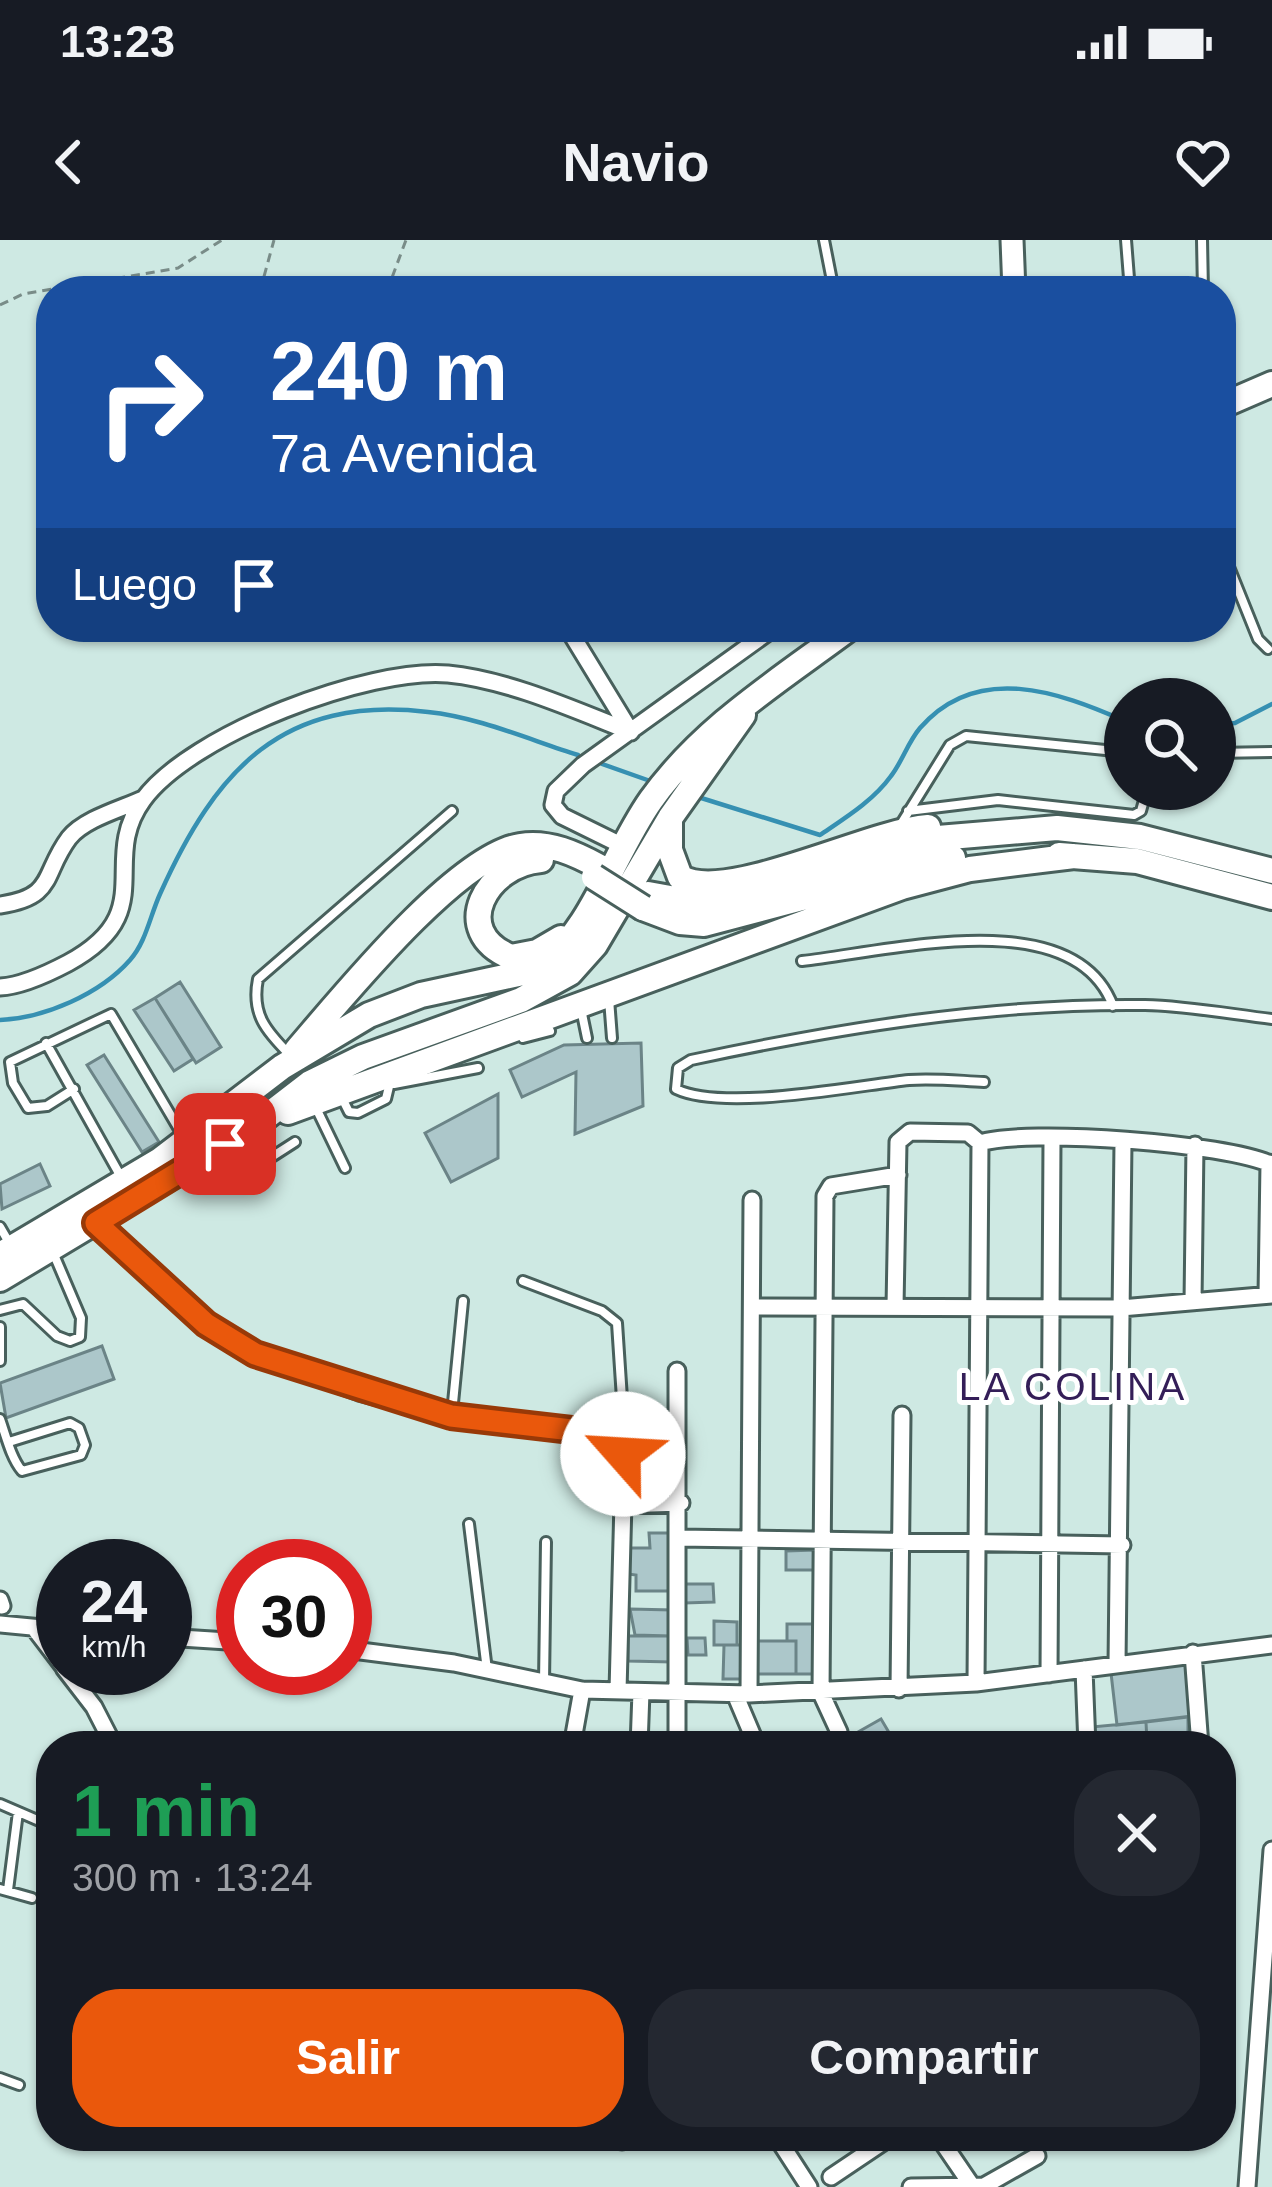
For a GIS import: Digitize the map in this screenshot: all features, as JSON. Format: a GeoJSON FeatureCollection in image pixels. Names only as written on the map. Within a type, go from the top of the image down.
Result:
{"type":"FeatureCollection","features":[{"type":"Feature","properties":{"kind":"main road"},"geometry":{"type":"LineString","coordinates":[[1236,399],[1272,383]]}},
{"type":"Feature","properties":{"kind":"main road"},"geometry":{"type":"LineString","coordinates":[[253,1126],[310,1083],[363,1057],[521,1000],[570,973],[595,945],[663,812],[697,759],[752,703],[825,642]]}},
{"type":"Feature","properties":{"kind":"main road"},"geometry":{"type":"LineString","coordinates":[[287,1062],[394,1003],[541,969],[574,931],[625,847],[663,812]]}},
{"type":"Feature","properties":{"kind":"main road"},"geometry":{"type":"LineString","coordinates":[[663,812],[680,877],[709,887],[902,821],[1140,837],[1272,871]]}},
{"type":"Feature","properties":{"kind":"main road"},"geometry":{"type":"LineString","coordinates":[[646,901],[714,906],[938,838],[1057,828]]}},
{"type":"Feature","properties":{"kind":"main road"},"geometry":{"type":"LineString","coordinates":[[4,1243],[91,1214],[192,1151],[287,1062],[444,892],[489,856],[517,846],[542,846],[597,872],[680,922],[704,924],[952,858],[1003,853],[1137,861],[1272,896]]}},
{"type":"Feature","properties":{"kind":"main road"},"geometry":{"type":"LineString","coordinates":[[0,1279],[52,1249],[124,1183],[337,1090],[390,1077],[499,1030],[902,887],[970,869],[1074,856]]}},
{"type":"Feature","properties":{"kind":"main road"},"geometry":{"type":"LineString","coordinates":[[574,931],[537,952],[511,957],[483,936],[477,918],[480,896],[505,871],[537,860],[597,872]]}},
{"type":"Feature","properties":{"kind":"street"},"geometry":{"type":"LineString","coordinates":[[1012,240],[1013,276]]}},
{"type":"Feature","properties":{"kind":"street"},"geometry":{"type":"LineString","coordinates":[[576,642],[631,732]]}},
{"type":"Feature","properties":{"kind":"street"},"geometry":{"type":"LineString","coordinates":[[750,642],[752,646]]}},
{"type":"Feature","properties":{"kind":"street"},"geometry":{"type":"LineString","coordinates":[[625,847],[562,817],[553,801],[568,778],[757,642]]}},
{"type":"Feature","properties":{"kind":"street"},"geometry":{"type":"LineString","coordinates":[[0,987],[60,968],[101,945],[120,910],[130,823],[144,798],[169,772],[234,730],[406,675],[447,674],[491,683],[631,732]]}},
{"type":"Feature","properties":{"kind":"street"},"geometry":{"type":"LineString","coordinates":[[0,905],[22,902],[44,889],[69,838],[144,798]]}},
{"type":"Feature","properties":{"kind":"street"},"geometry":{"type":"LineString","coordinates":[[752,1307],[1121,1308],[1270,1295],[1270,1164],[1241,1152],[1196,1145],[1052,1140],[980,1143],[968,1133],[904,1134],[898,1142],[895,1307]]}},
{"type":"Feature","properties":{"kind":"street"},"geometry":{"type":"LineString","coordinates":[[1049,1674],[1052,1140]]}},
{"type":"Feature","properties":{"kind":"street"},"geometry":{"type":"LineString","coordinates":[[1117,1664],[1122,1545],[1123,1142]]}},
{"type":"Feature","properties":{"kind":"street"},"geometry":{"type":"LineString","coordinates":[[976,1684],[980,1143]]}},
{"type":"Feature","properties":{"kind":"street"},"geometry":{"type":"LineString","coordinates":[[1193,1302],[1196,1145]]}},
{"type":"Feature","properties":{"kind":"street"},"geometry":{"type":"LineString","coordinates":[[839,1731],[821,1694],[826,1190],[898,1175]]}},
{"type":"Feature","properties":{"kind":"street"},"geometry":{"type":"LineString","coordinates":[[752,1200],[751,1539],[742,1694],[753,1731]]}},
{"type":"Feature","properties":{"kind":"street"},"geometry":{"type":"LineString","coordinates":[[91,1214],[238,1346],[359,1392],[451,1416],[597,1433],[618,1442],[623,1454],[618,1691]]}},
{"type":"Feature","properties":{"kind":"street"},"geometry":{"type":"LineString","coordinates":[[677,1371],[681,1503],[677,1731]]}},
{"type":"Feature","properties":{"kind":"street"},"geometry":{"type":"LineString","coordinates":[[899,1689],[902,1414]]}},
{"type":"Feature","properties":{"kind":"street"},"geometry":{"type":"LineString","coordinates":[[622,1504],[681,1503]]}},
{"type":"Feature","properties":{"kind":"street"},"geometry":{"type":"LineString","coordinates":[[679,1538],[1122,1545]]}},
{"type":"Feature","properties":{"kind":"street"},"geometry":{"type":"LineString","coordinates":[[1,1610],[36,1631]]}},
{"type":"Feature","properties":{"kind":"street"},"geometry":{"type":"LineString","coordinates":[[372,1653],[582,1690],[821,1694],[976,1684],[1272,1645]]}},
{"type":"Feature","properties":{"kind":"street"},"geometry":{"type":"LineString","coordinates":[[1193,1653],[1199,1731]]}},
{"type":"Feature","properties":{"kind":"street"},"geometry":{"type":"LineString","coordinates":[[1084,1669],[1086,1731]]}},
{"type":"Feature","properties":{"kind":"street"},"geometry":{"type":"LineString","coordinates":[[575,1731],[582,1690]]}},
{"type":"Feature","properties":{"kind":"street"},"geometry":{"type":"LineString","coordinates":[[640,1731],[641,1692]]}},
{"type":"Feature","properties":{"kind":"street"},"geometry":{"type":"LineString","coordinates":[[86,1695],[106,1731]]}},
{"type":"Feature","properties":{"kind":"street"},"geometry":{"type":"LineString","coordinates":[[1247,2187],[1272,1850]]}},
{"type":"Feature","properties":{"kind":"street"},"geometry":{"type":"LineString","coordinates":[[786,2151],[809,2187]]}},
{"type":"Feature","properties":{"kind":"street"},"geometry":{"type":"LineString","coordinates":[[831,2177],[870,2151]]}},
{"type":"Feature","properties":{"kind":"street"},"geometry":{"type":"LineString","coordinates":[[948,2151],[970,2183]]}},
{"type":"Feature","properties":{"kind":"street"},"geometry":{"type":"LineString","coordinates":[[911,2187],[984,2186],[1037,2156]]}},
{"type":"Feature","properties":{"kind":"lane"},"geometry":{"type":"LineString","coordinates":[[824,240],[831,276]]}},
{"type":"Feature","properties":{"kind":"lane"},"geometry":{"type":"LineString","coordinates":[[1126,240],[1129,276]]}},
{"type":"Feature","properties":{"kind":"lane"},"geometry":{"type":"LineString","coordinates":[[1202,240],[1203,276]]}},
{"type":"Feature","properties":{"kind":"lane"},"geometry":{"type":"LineString","coordinates":[[1236,585],[1258,640],[1268,649]]}},
{"type":"Feature","properties":{"kind":"lane"},"geometry":{"type":"LineString","coordinates":[[902,821],[950,745],[966,736],[1104,750]]}},
{"type":"Feature","properties":{"kind":"lane"},"geometry":{"type":"LineString","coordinates":[[1236,753],[1272,752]]}},
{"type":"Feature","properties":{"kind":"lane"},"geometry":{"type":"LineString","coordinates":[[902,821],[998,800],[1134,815],[1142,810]]}},
{"type":"Feature","properties":{"kind":"lane"},"geometry":{"type":"LineString","coordinates":[[287,1062],[253,1003],[258,979],[452,811]]}},
{"type":"Feature","properties":{"kind":"lane"},"geometry":{"type":"LineString","coordinates":[[802,961],[1016,941],[1086,965],[1099,977],[1113,1006]]}},
{"type":"Feature","properties":{"kind":"lane"},"geometry":{"type":"LineString","coordinates":[[608,992],[612,1038]]}},
{"type":"Feature","properties":{"kind":"lane"},"geometry":{"type":"LineString","coordinates":[[579,1001],[587,1038]]}},
{"type":"Feature","properties":{"kind":"lane"},"geometry":{"type":"LineString","coordinates":[[984,1082],[916,1079],[790,1095],[708,1095],[686,1094],[676,1089],[674,1080],[678,1068],[692,1060],[837,1029],[1113,1006],[1272,1018]]}},
{"type":"Feature","properties":{"kind":"lane"},"geometry":{"type":"LineString","coordinates":[[74,1089],[47,1106],[28,1108],[14,1083],[10,1062],[111,1014],[211,1182],[225,1187],[295,1142]]}},
{"type":"Feature","properties":{"kind":"lane"},"geometry":{"type":"LineString","coordinates":[[499,1030],[508,1042],[550,1031]]}},
{"type":"Feature","properties":{"kind":"lane"},"geometry":{"type":"LineString","coordinates":[[46,1042],[124,1183]]}},
{"type":"Feature","properties":{"kind":"lane"},"geometry":{"type":"LineString","coordinates":[[390,1077],[478,1068]]}},
{"type":"Feature","properties":{"kind":"lane"},"geometry":{"type":"LineString","coordinates":[[313,1101],[345,1168]]}},
{"type":"Feature","properties":{"kind":"lane"},"geometry":{"type":"LineString","coordinates":[[0,1310],[23,1304],[57,1336],[80,1337],[81,1318],[52,1249]]}},
{"type":"Feature","properties":{"kind":"lane"},"geometry":{"type":"LineString","coordinates":[[523,1281],[602,1311],[617,1323],[623,1414],[618,1442]]}},
{"type":"Feature","properties":{"kind":"lane"},"geometry":{"type":"LineString","coordinates":[[451,1416],[463,1301]]}},
{"type":"Feature","properties":{"kind":"lane"},"geometry":{"type":"LineString","coordinates":[[0,1327],[0,1361]]}},
{"type":"Feature","properties":{"kind":"lane"},"geometry":{"type":"LineString","coordinates":[[0,1419],[18,1467],[28,1472],[81,1455],[85,1445],[79,1428],[70,1423],[9,1442]]}},
{"type":"Feature","properties":{"kind":"lane"},"geometry":{"type":"LineString","coordinates":[[469,1524],[487,1670]]}},
{"type":"Feature","properties":{"kind":"lane"},"geometry":{"type":"LineString","coordinates":[[544,1682],[546,1542]]}},
{"type":"Feature","properties":{"kind":"lane"},"geometry":{"type":"LineString","coordinates":[[0,1804],[36,1820]]}},
{"type":"Feature","properties":{"kind":"lane"},"geometry":{"type":"LineString","coordinates":[[18,1812],[4,1890],[32,1898]]}},
{"type":"Feature","properties":{"kind":"lane"},"geometry":{"type":"LineString","coordinates":[[0,2078],[19,2085]]}},
{"type":"Feature","properties":{"kind":"path"},"geometry":{"type":"LineString","coordinates":[[130,276],[178,268],[223,240]]}},
{"type":"Feature","properties":{"kind":"path"},"geometry":{"type":"LineString","coordinates":[[264,276],[274,240]]}},
{"type":"Feature","properties":{"kind":"path"},"geometry":{"type":"LineString","coordinates":[[393,276],[406,240]]}},
{"type":"Feature","properties":{"kind":"path"},"geometry":{"type":"LineString","coordinates":[[0,305],[36,292]]}},
{"type":"Feature","properties":{"kind":"building"},"geometry":{"type":"Polygon","coordinates":[[[180,982],[221,1047],[196,1063],[155,998],[180,982]]]}},
{"type":"Feature","properties":{"kind":"building"},"geometry":{"type":"Polygon","coordinates":[[[155,998],[193,1059],[174,1071],[134,1010],[155,998]]]}},
{"type":"Feature","properties":{"kind":"building"},"geometry":{"type":"Polygon","coordinates":[[[641,1043],[643,1106],[575,1134],[576,1072],[522,1097],[510,1070],[564,1045],[641,1043]]]}},
{"type":"Feature","properties":{"kind":"building"},"geometry":{"type":"Polygon","coordinates":[[[104,1055],[159,1142],[142,1152],[87,1065],[104,1055]]]}},
{"type":"Feature","properties":{"kind":"building"},"geometry":{"type":"Polygon","coordinates":[[[498,1094],[498,1158],[451,1182],[425,1133],[498,1094]]]}},
{"type":"Feature","properties":{"kind":"building"},"geometry":{"type":"Polygon","coordinates":[[[40,1164],[50,1186],[2,1209],[0,1184],[40,1164]]]}},
{"type":"Feature","properties":{"kind":"building"},"geometry":{"type":"Polygon","coordinates":[[[102,1346],[114,1379],[6,1418],[0,1383],[102,1346]]]}},
{"type":"Feature","properties":{"kind":"building"},"geometry":{"type":"Polygon","coordinates":[[[649,1533],[674,1533],[673,1591],[636,1591],[636,1575],[628,1574],[628,1548],[650,1548],[649,1533]]]}},
{"type":"Feature","properties":{"kind":"building"},"geometry":{"type":"Polygon","coordinates":[[[816,1550],[816,1570],[786,1570],[786,1551],[816,1550]]]}},
{"type":"Feature","properties":{"kind":"building"},"geometry":{"type":"Polygon","coordinates":[[[684,1584],[713,1584],[714,1602],[685,1603],[684,1584]]]}},
{"type":"Feature","properties":{"kind":"building"},"geometry":{"type":"Polygon","coordinates":[[[630,1609],[672,1610],[671,1636],[635,1635],[630,1609]]]}},
{"type":"Feature","properties":{"kind":"building"},"geometry":{"type":"Polygon","coordinates":[[[714,1621],[737,1622],[737,1645],[714,1645],[714,1621]]]}},
{"type":"Feature","properties":{"kind":"building"},"geometry":{"type":"Polygon","coordinates":[[[787,1624],[816,1624],[816,1674],[796,1674],[796,1641],[787,1641],[787,1624]]]}},
{"type":"Feature","properties":{"kind":"building"},"geometry":{"type":"Polygon","coordinates":[[[628,1636],[671,1636],[672,1662],[628,1661],[628,1636]]]}},
{"type":"Feature","properties":{"kind":"building"},"geometry":{"type":"Polygon","coordinates":[[[687,1638],[705,1638],[706,1655],[688,1655],[687,1638]]]}},
{"type":"Feature","properties":{"kind":"building"},"geometry":{"type":"Polygon","coordinates":[[[756,1641],[796,1641],[796,1674],[756,1674],[756,1641]]]}},
{"type":"Feature","properties":{"kind":"building"},"geometry":{"type":"Polygon","coordinates":[[[724,1645],[743,1645],[742,1679],[723,1679],[724,1645]]]}},
{"type":"Feature","properties":{"kind":"building"},"geometry":{"type":"Polygon","coordinates":[[[1188,1664],[1192,1716],[1117,1725],[1111,1673],[1188,1664]]]}},
{"type":"Feature","properties":{"kind":"building"},"geometry":{"type":"Polygon","coordinates":[[[1188,1717],[1188,1731],[1146,1731],[1146,1722],[1188,1717]]]}},
{"type":"Feature","properties":{"kind":"building"},"geometry":{"type":"Polygon","coordinates":[[[881,1719],[888,1731],[860,1731],[881,1719]]]}},
{"type":"Feature","properties":{"kind":"building"},"geometry":{"type":"Polygon","coordinates":[[[1146,1722],[1146,1731],[1091,1731],[1091,1727],[1146,1722]]]}},
{"type":"Feature","properties":{"kind":"waterway"},"geometry":{"type":"LineString","coordinates":[[698,797],[820,835],[876,793],[920,728],[942,708],[967,695],[1019,689],[1104,713]]}},
{"type":"Feature","properties":{"kind":"waterway"},"geometry":{"type":"LineString","coordinates":[[1236,722],[1272,704]]}},
{"type":"Feature","properties":{"kind":"waterway"},"geometry":{"type":"LineString","coordinates":[[0,1020],[35,1015],[71,1002],[118,972],[140,945],[160,894],[205,810],[231,777],[294,729],[333,716],[377,710],[428,712],[485,724],[578,755]]}},
{"type":"Feature","properties":{"kind":"waterway"},"geometry":{"type":"LineString","coordinates":[[602,764],[653,782]]}},
{"type":"Feature","properties":{"kind":"district","name":"LA COLINA"},"geometry":{"type":"Point","coordinates":[1073,1386]}},
{"type":"Feature","properties":{"kind":"route"},"geometry":{"type":"LineString","coordinates":[[225,1144],[96,1223],[206,1324],[255,1354],[359,1392],[482,1422],[606,1434],[618,1442],[623,1454]]}}]}
